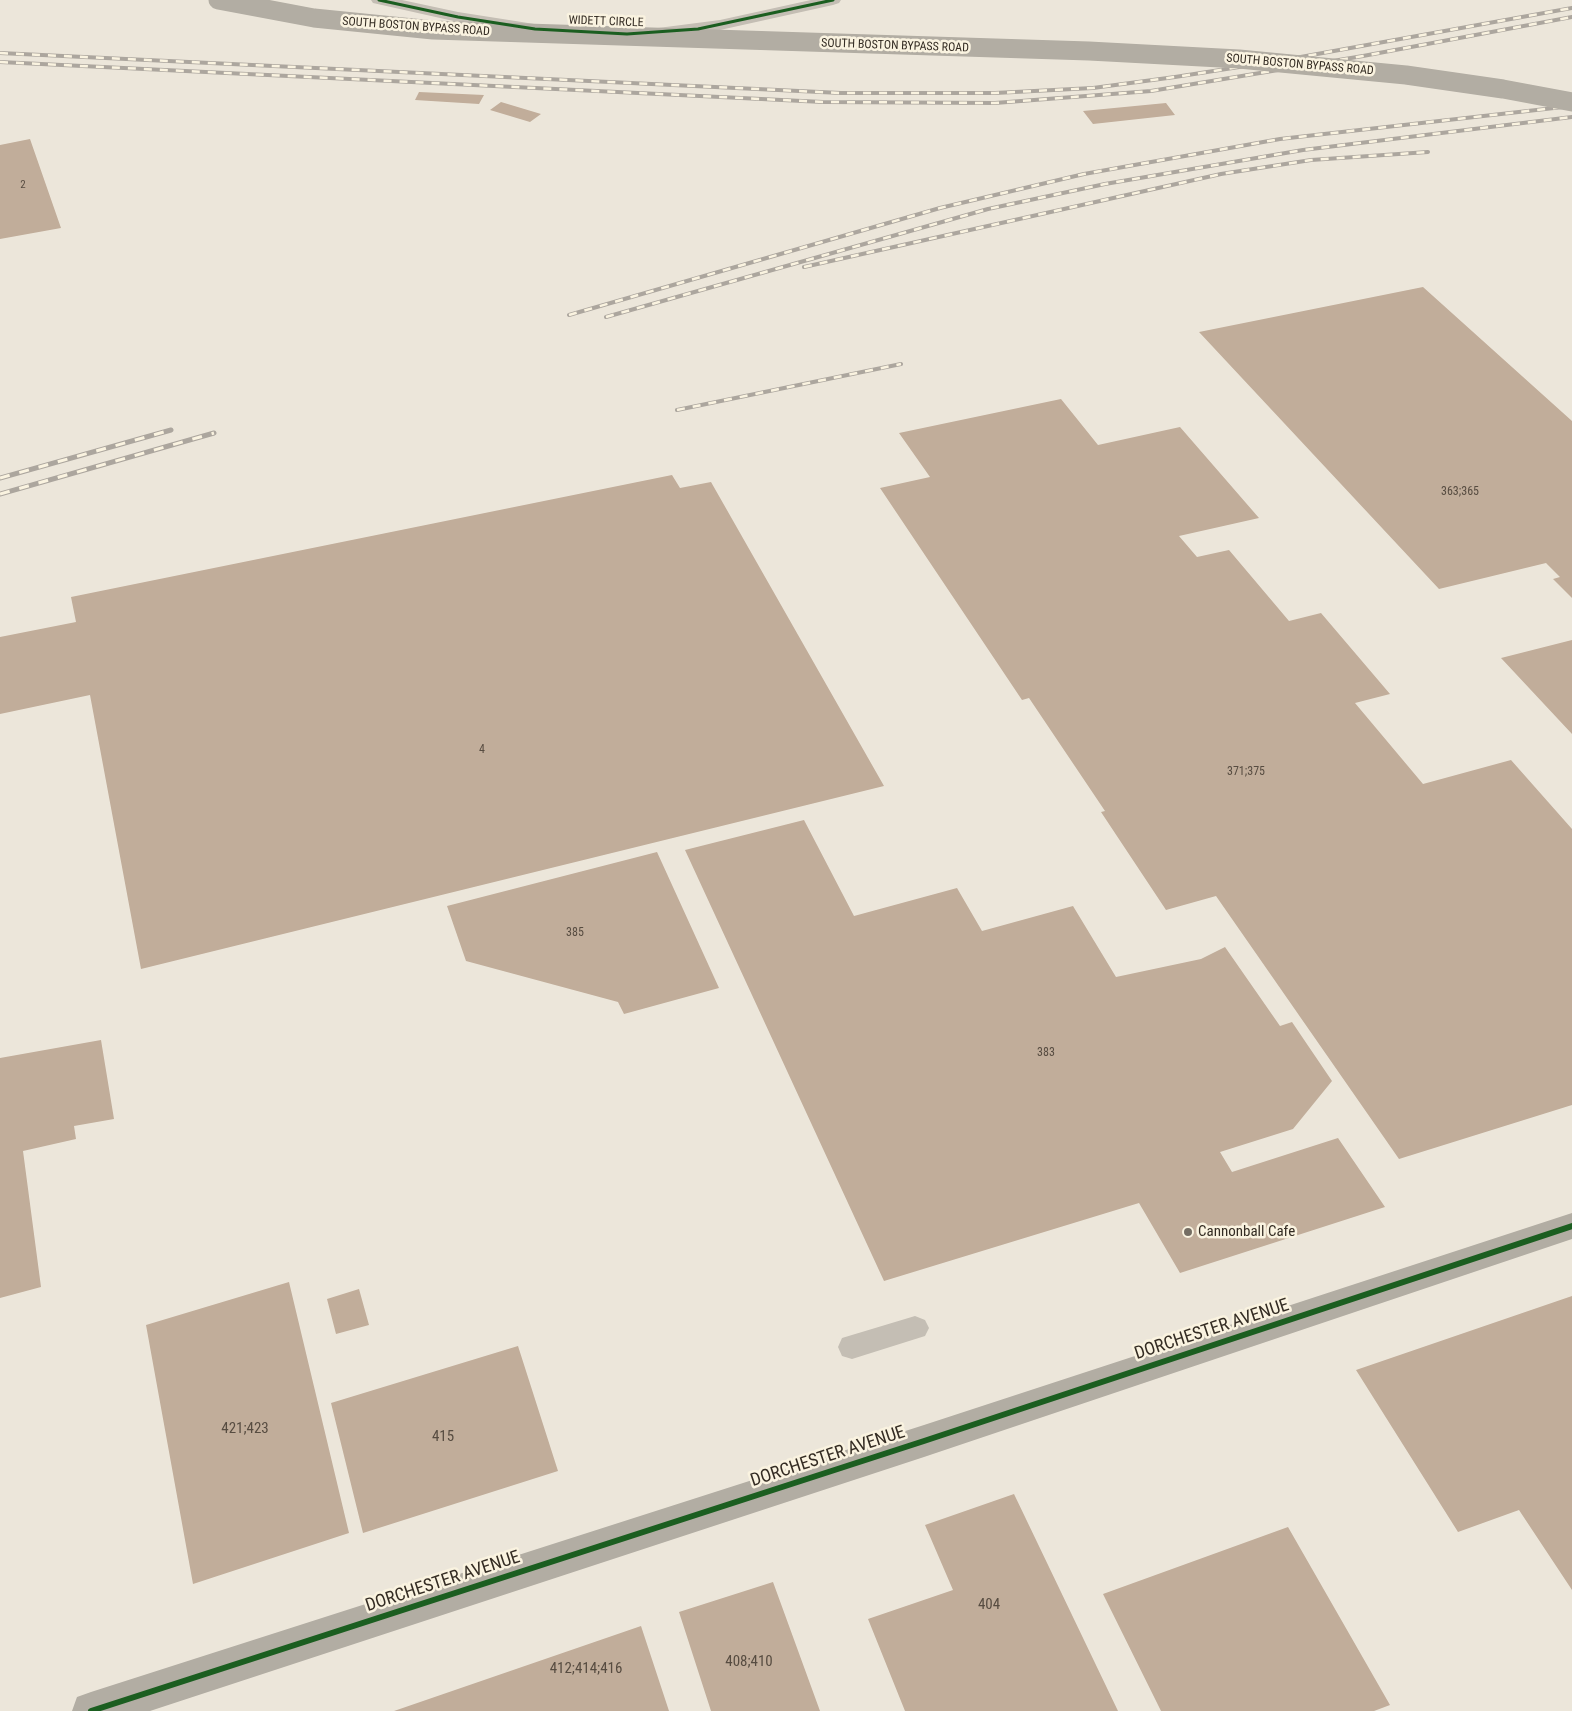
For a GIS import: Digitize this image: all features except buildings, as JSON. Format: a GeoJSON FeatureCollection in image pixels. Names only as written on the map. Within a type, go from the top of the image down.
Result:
{"type":"FeatureCollection","features":[{"type":"Feature","properties":{"kind":"main road","name":"SOUTH BOSTON BYPASS ROAD"},"geometry":{"type":"LineString","coordinates":[[218,0],[314,18],[441,30],[1079,51],[1249,60],[1406,75],[1503,89],[1572,102]]}},
{"type":"Feature","properties":{"kind":"main road","name":"DORCHESTER AVENUE"},"geometry":{"type":"LineString","coordinates":[[91,1711],[924,1441],[1572,1226]]}},
{"type":"Feature","properties":{"kind":"street","name":"WIDETT CIRCLE"},"geometry":{"type":"LineString","coordinates":[[379,0],[450,16],[535,29],[627,34],[698,29],[833,0]]}},
{"type":"Feature","properties":{"kind":"lane"},"geometry":{"type":"LineString","coordinates":[[852,1347],[915,1328]]}},
{"type":"Feature","properties":{"kind":"railway"},"geometry":{"type":"LineString","coordinates":[[0,53],[841,93],[995,93],[1093,88],[1175,77],[1284,60],[1572,8]]}},
{"type":"Feature","properties":{"kind":"railway"},"geometry":{"type":"LineString","coordinates":[[0,62],[823,102],[995,103],[1151,91],[1363,56],[1572,17]]}},
{"type":"Feature","properties":{"kind":"railway"},"geometry":{"type":"LineString","coordinates":[[569,315],[940,208],[1084,174],[1280,139],[1572,106]]}},
{"type":"Feature","properties":{"kind":"railway"},"geometry":{"type":"LineString","coordinates":[[606,317],[988,209],[1105,184],[1303,150],[1572,117]]}},
{"type":"Feature","properties":{"kind":"railway"},"geometry":{"type":"LineString","coordinates":[[804,267],[1221,174],[1311,160],[1428,152]]}},
{"type":"Feature","properties":{"kind":"railway"},"geometry":{"type":"LineString","coordinates":[[677,410],[901,364]]}},
{"type":"Feature","properties":{"kind":"railway"},"geometry":{"type":"LineString","coordinates":[[0,478],[171,430]]}},
{"type":"Feature","properties":{"kind":"railway"},"geometry":{"type":"LineString","coordinates":[[0,494],[214,433]]}},
{"type":"Feature","properties":{"kind":"cycle path"},"geometry":{"type":"LineString","coordinates":[[379,0],[458,17],[535,29],[627,34],[698,29],[833,0]]}},
{"type":"Feature","properties":{"kind":"cycle path"},"geometry":{"type":"LineString","coordinates":[[91,1711],[924,1441],[1572,1226]]}},
{"type":"Feature","properties":{"kind":"place","name":"Cannonball Cafe"},"geometry":{"type":"Point","coordinates":[1188,1232]}}]}
